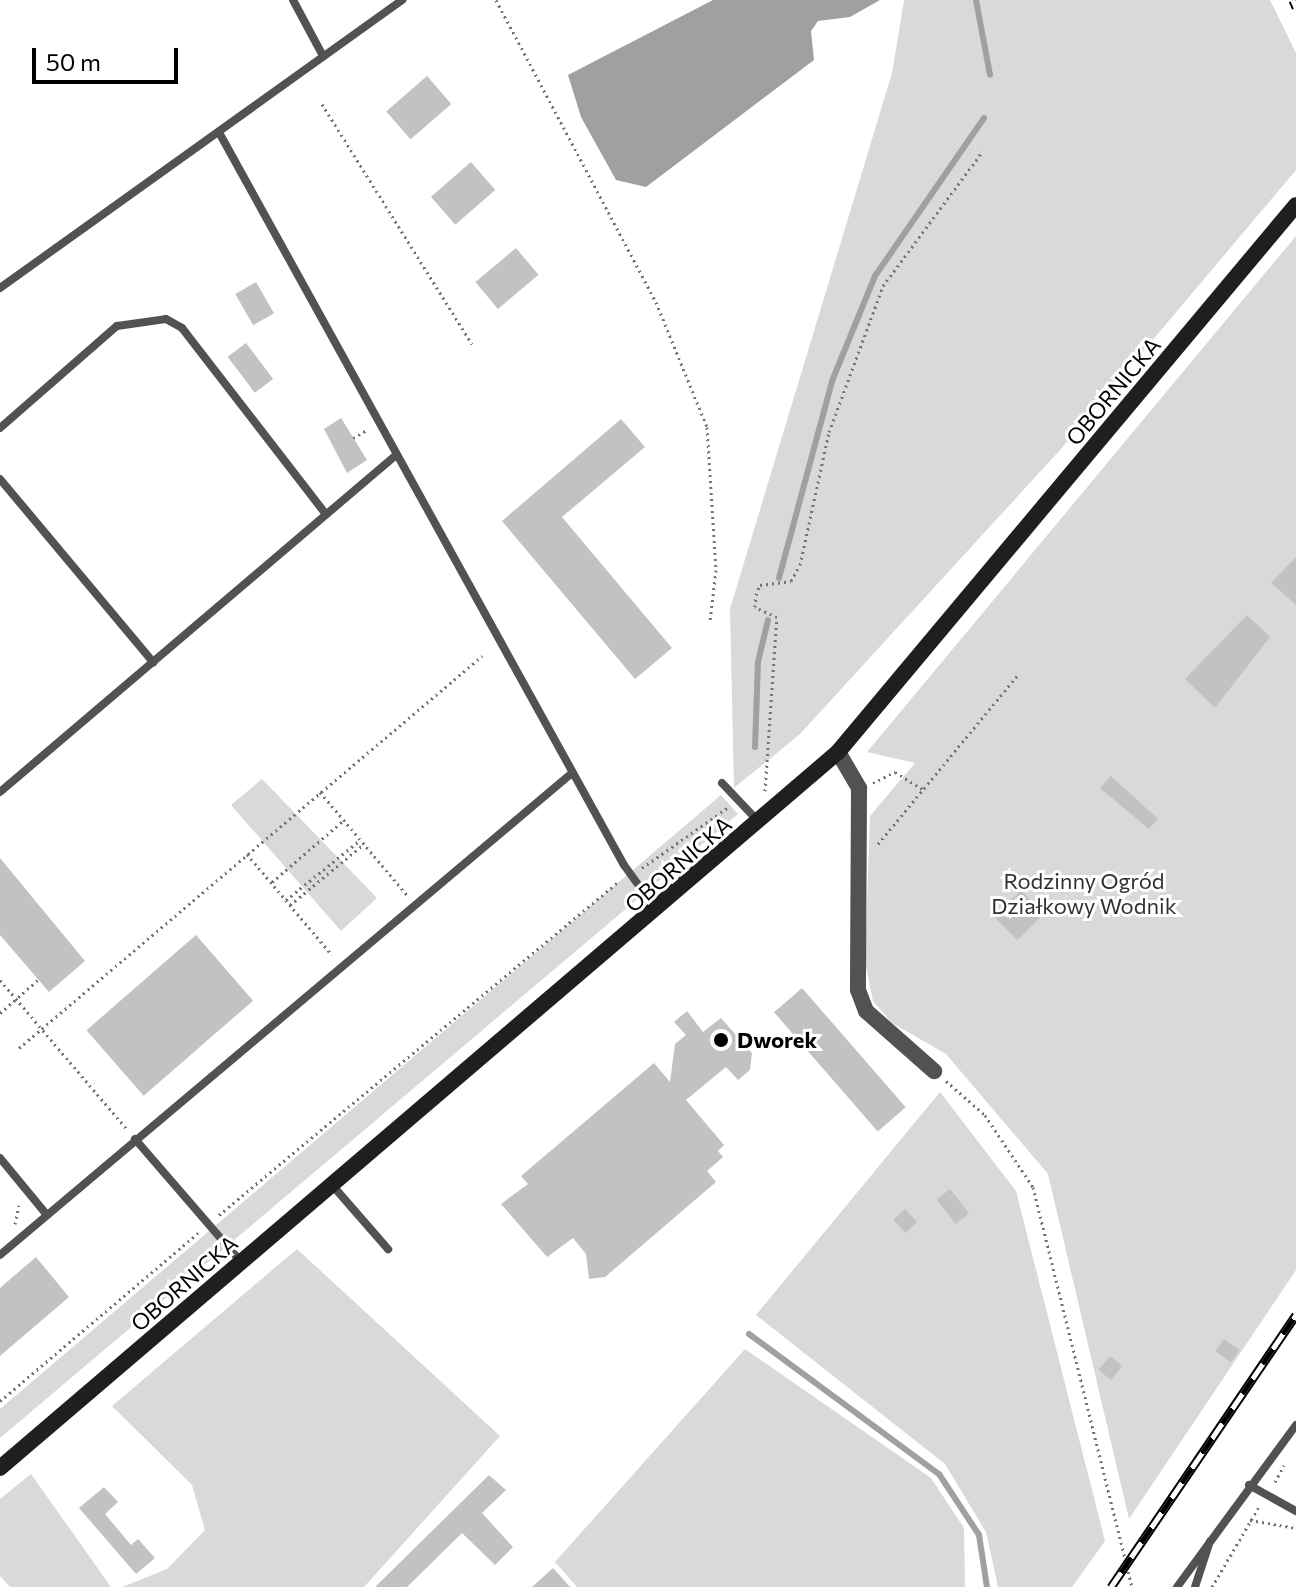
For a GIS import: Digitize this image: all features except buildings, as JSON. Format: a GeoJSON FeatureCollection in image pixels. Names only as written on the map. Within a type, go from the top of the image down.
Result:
{"type":"FeatureCollection","features":[{"type":"Feature","properties":{"kind":"main road","name":"OBORNICKA"},"geometry":{"type":"LineString","coordinates":[[0,1468],[760,823],[838,752],[1296,205]]}},
{"type":"Feature","properties":{"kind":"street"},"geometry":{"type":"LineString","coordinates":[[838,752],[859,788],[858,990],[866,1011],[934,1071]]}},
{"type":"Feature","properties":{"kind":"lane"},"geometry":{"type":"LineString","coordinates":[[293,0],[323,56]]}},
{"type":"Feature","properties":{"kind":"lane"},"geometry":{"type":"LineString","coordinates":[[0,288],[221,136],[323,56],[402,0]]}},
{"type":"Feature","properties":{"kind":"lane"},"geometry":{"type":"LineString","coordinates":[[221,136],[572,773],[630,876],[657,911]]}},
{"type":"Feature","properties":{"kind":"lane"},"geometry":{"type":"LineString","coordinates":[[0,428],[117,326],[166,319],[182,328],[326,514]]}},
{"type":"Feature","properties":{"kind":"lane"},"geometry":{"type":"LineString","coordinates":[[0,792],[395,456]]}},
{"type":"Feature","properties":{"kind":"lane"},"geometry":{"type":"LineString","coordinates":[[0,479],[153,662]]}},
{"type":"Feature","properties":{"kind":"lane"},"geometry":{"type":"LineString","coordinates":[[0,1255],[572,773]]}},
{"type":"Feature","properties":{"kind":"lane"},"geometry":{"type":"LineString","coordinates":[[722,783],[760,823]]}},
{"type":"Feature","properties":{"kind":"lane"},"geometry":{"type":"LineString","coordinates":[[135,1139],[242,1264]]}},
{"type":"Feature","properties":{"kind":"lane"},"geometry":{"type":"LineString","coordinates":[[0,1158],[47,1215]]}},
{"type":"Feature","properties":{"kind":"lane"},"geometry":{"type":"LineString","coordinates":[[333,1186],[388,1249]]}},
{"type":"Feature","properties":{"kind":"lane"},"geometry":{"type":"LineString","coordinates":[[1177,1587],[1279,1442],[1296,1425]]}},
{"type":"Feature","properties":{"kind":"lane"},"geometry":{"type":"LineString","coordinates":[[1249,1485],[1296,1511]]}},
{"type":"Feature","properties":{"kind":"lane"},"geometry":{"type":"LineString","coordinates":[[1195,1587],[1211,1536]]}},
{"type":"Feature","properties":{"kind":"path"},"geometry":{"type":"LineString","coordinates":[[496,0],[650,290],[707,427],[716,570],[710,621]]}},
{"type":"Feature","properties":{"kind":"path"},"geometry":{"type":"LineString","coordinates":[[322,104],[472,344]]}},
{"type":"Feature","properties":{"kind":"path"},"geometry":{"type":"LineString","coordinates":[[765,782],[777,617],[755,607],[756,595],[760,585],[791,581],[800,565],[829,432],[883,286],[983,151]]}},
{"type":"Feature","properties":{"kind":"path"},"geometry":{"type":"LineString","coordinates":[[353,438],[377,424]]}},
{"type":"Feature","properties":{"kind":"path"},"geometry":{"type":"LineString","coordinates":[[19,1048],[482,656]]}},
{"type":"Feature","properties":{"kind":"path"},"geometry":{"type":"LineString","coordinates":[[878,844],[1017,676]]}},
{"type":"Feature","properties":{"kind":"path"},"geometry":{"type":"LineString","coordinates":[[859,788],[895,772],[923,790]]}},
{"type":"Feature","properties":{"kind":"path"},"geometry":{"type":"LineString","coordinates":[[320,792],[416,904]]}},
{"type":"Feature","properties":{"kind":"path"},"geometry":{"type":"LineString","coordinates":[[0,1401],[630,876],[736,800]]}},
{"type":"Feature","properties":{"kind":"path"},"geometry":{"type":"LineString","coordinates":[[271,883],[345,819]]}},
{"type":"Feature","properties":{"kind":"path"},"geometry":{"type":"LineString","coordinates":[[286,900],[361,839]]}},
{"type":"Feature","properties":{"kind":"path"},"geometry":{"type":"LineString","coordinates":[[290,905],[364,844]]}},
{"type":"Feature","properties":{"kind":"path"},"geometry":{"type":"LineString","coordinates":[[248,853],[341,967]]}},
{"type":"Feature","properties":{"kind":"path"},"geometry":{"type":"LineString","coordinates":[[0,980],[135,1139]]}},
{"type":"Feature","properties":{"kind":"path"},"geometry":{"type":"LineString","coordinates":[[0,1013],[38,980]]}},
{"type":"Feature","properties":{"kind":"path"},"geometry":{"type":"LineString","coordinates":[[934,1071],[985,1115],[1033,1187],[1132,1587]]}},
{"type":"Feature","properties":{"kind":"path"},"geometry":{"type":"LineString","coordinates":[[7,1231],[18,1199]]}},
{"type":"Feature","properties":{"kind":"path"},"geometry":{"type":"LineString","coordinates":[[1212,1587],[1250,1520],[1285,1468],[1279,1442]]}},
{"type":"Feature","properties":{"kind":"path"},"geometry":{"type":"LineString","coordinates":[[1250,1520],[1296,1528]]}},
{"type":"Feature","properties":{"kind":"green space"},"geometry":{"type":"Polygon","coordinates":[[[904,0],[1270,0],[1296,53],[1296,170],[1060,450],[800,734],[734,788],[730,609],[892,73],[904,0]]]}},
{"type":"Feature","properties":{"kind":"green space","name":"Rodzinny Ogród Działkowy Wodnik"},"geometry":{"type":"Polygon","coordinates":[[[1296,236],[1296,1270],[1129,1519],[1048,1174],[946,1054],[892,1023],[873,1001],[865,961],[870,816],[915,763],[867,752],[1296,236]]]}},
{"type":"Feature","properties":{"kind":"green space"},"geometry":{"type":"Polygon","coordinates":[[[262,779],[377,898],[341,931],[231,805],[262,779]]]}},
{"type":"Feature","properties":{"kind":"green space"},"geometry":{"type":"Polygon","coordinates":[[[721,795],[738,814],[0,1438],[0,1409],[721,795]]]}},
{"type":"Feature","properties":{"kind":"green space"},"geometry":{"type":"Polygon","coordinates":[[[940,1092],[1016,1191],[1105,1541],[1072,1587],[998,1587],[986,1532],[945,1464],[756,1315],[940,1092]]]}},
{"type":"Feature","properties":{"kind":"green space"},"geometry":{"type":"Polygon","coordinates":[[[297,1249],[500,1436],[364,1587],[122,1587],[167,1569],[205,1530],[192,1485],[112,1406],[297,1249]]]}},
{"type":"Feature","properties":{"kind":"green space"},"geometry":{"type":"Polygon","coordinates":[[[745,1349],[931,1478],[964,1528],[965,1587],[577,1587],[555,1562],[745,1349]]]}},
{"type":"Feature","properties":{"kind":"green space"},"geometry":{"type":"Polygon","coordinates":[[[31,1474],[111,1587],[10,1587],[0,1576],[0,1499],[31,1474]]]}},
{"type":"Feature","properties":{"kind":"shaded area"},"geometry":{"type":"Polygon","coordinates":[[[713,0],[880,0],[850,17],[818,21],[811,31],[814,60],[646,187],[616,180],[581,117],[568,75],[713,0]]]}},
{"type":"Feature","properties":{"kind":"waterway"},"geometry":{"type":"LineString","coordinates":[[976,0],[990,75]]}},
{"type":"Feature","properties":{"kind":"waterway"},"geometry":{"type":"LineString","coordinates":[[779,578],[832,381],[875,276],[984,118]]}},
{"type":"Feature","properties":{"kind":"waterway"},"geometry":{"type":"LineString","coordinates":[[755,747],[758,662],[768,620]]}},
{"type":"Feature","properties":{"kind":"waterway"},"geometry":{"type":"LineString","coordinates":[[749,1334],[939,1474],[979,1535],[987,1587]]}},
{"type":"Feature","properties":{"kind":"railway"},"geometry":{"type":"LineString","coordinates":[[1293,0],[1296,7]]}},
{"type":"Feature","properties":{"kind":"railway"},"geometry":{"type":"LineString","coordinates":[[1111,1587],[1296,1315]]}},
{"type":"Feature","properties":{"kind":"place","name":"Dworek"},"geometry":{"type":"Point","coordinates":[721,1040]}}]}
